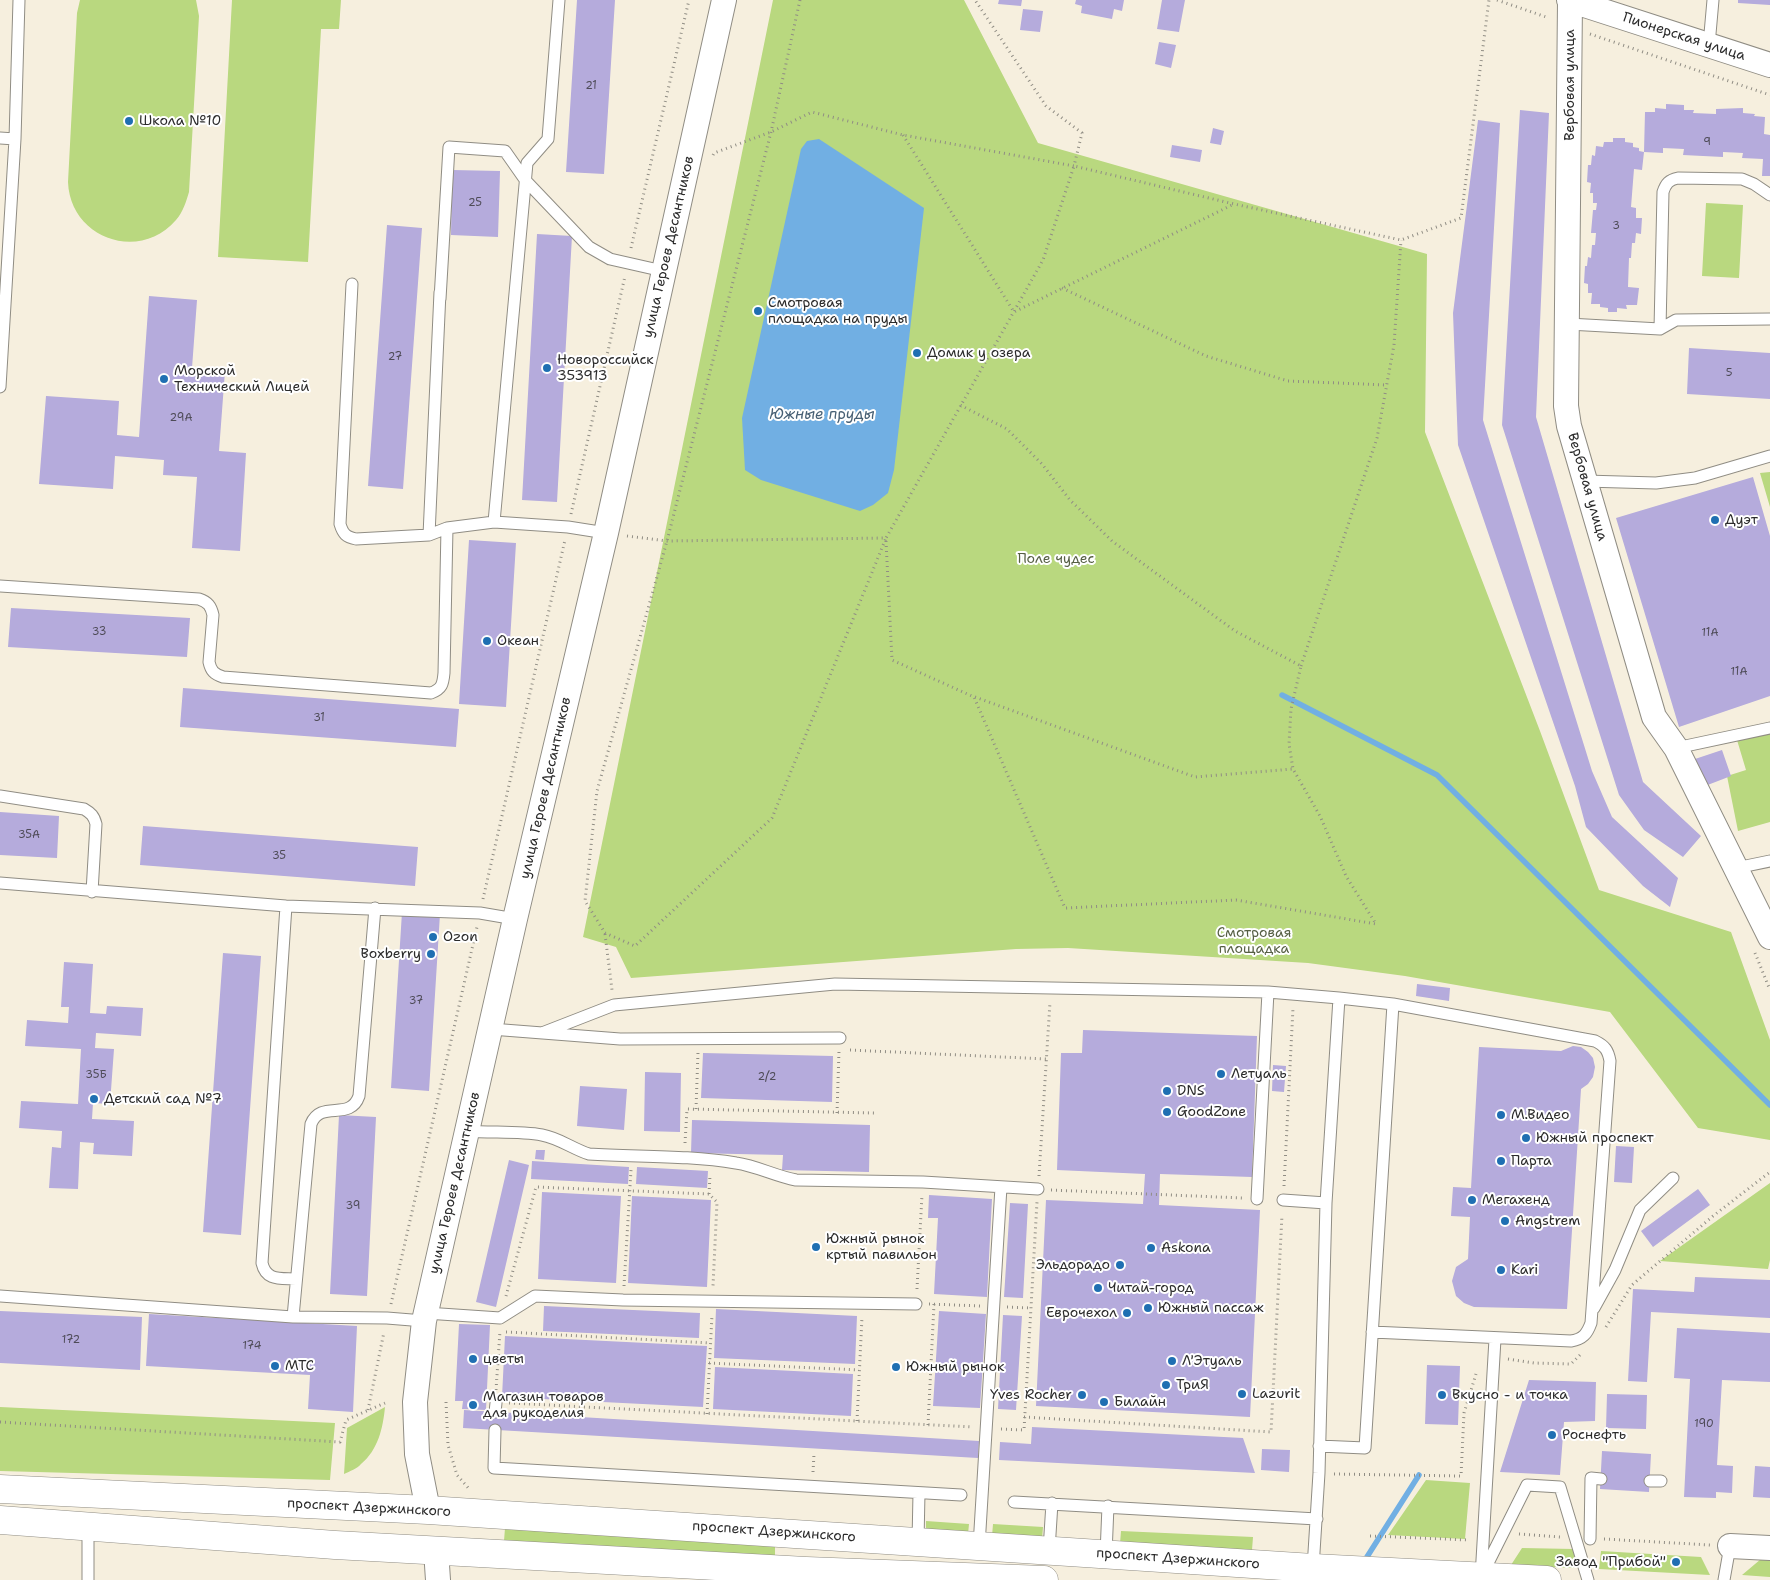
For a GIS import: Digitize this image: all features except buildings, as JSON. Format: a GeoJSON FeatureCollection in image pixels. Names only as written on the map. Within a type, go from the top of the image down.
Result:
{"type":"FeatureCollection","features":[{"type":"Feature","properties":{"kind":"street","name":"улица Героев Десантников"},"geometry":{"type":"LineString","coordinates":[[438,1580],[436,1550],[417,1454],[415,1402],[425,1317],[515,919],[606,533],[724,0]]}},
{"type":"Feature","properties":{"kind":"street","name":"Вербовая улица"},"geometry":{"type":"LineString","coordinates":[[1570,0],[1566,406],[1569,426],[1654,717],[1676,748],[1770,937]]}},
{"type":"Feature","properties":{"kind":"street","name":"Пионерская улица"},"geometry":{"type":"LineString","coordinates":[[1570,0],[1770,65]]}},
{"type":"Feature","properties":{"kind":"street","name":"проспект Дзержинского"},"geometry":{"type":"LineString","coordinates":[[0,1489],[428,1510],[1049,1550],[1313,1574],[1481,1576],[1547,1580]]}},
{"type":"Feature","properties":{"kind":"street"},"geometry":{"type":"LineString","coordinates":[[0,1520],[335,1545],[799,1571],[1044,1580]]}},
{"type":"Feature","properties":{"kind":"street"},"geometry":{"type":"LineString","coordinates":[[1730,1546],[1770,1548]]}},
{"type":"Feature","properties":{"kind":"lane"},"geometry":{"type":"LineString","coordinates":[[0,387],[15,139],[19,0]]}},
{"type":"Feature","properties":{"kind":"lane"},"geometry":{"type":"LineString","coordinates":[[494,522],[527,163],[548,139],[559,0]]}},
{"type":"Feature","properties":{"kind":"lane"},"geometry":{"type":"LineString","coordinates":[[1709,45],[1713,0]]}},
{"type":"Feature","properties":{"kind":"lane"},"geometry":{"type":"LineString","coordinates":[[0,138],[15,139]]}},
{"type":"Feature","properties":{"kind":"lane"},"geometry":{"type":"LineString","coordinates":[[440,299],[449,147],[506,151],[526,181],[589,247],[610,259],[663,271]]}},
{"type":"Feature","properties":{"kind":"lane"},"geometry":{"type":"LineString","coordinates":[[1660,329],[1663,192],[1665,185],[1671,180],[1678,178],[1735,178],[1748,180],[1770,195]]}},
{"type":"Feature","properties":{"kind":"lane"},"geometry":{"type":"LineString","coordinates":[[429,535],[441,279]]}},
{"type":"Feature","properties":{"kind":"lane"},"geometry":{"type":"LineString","coordinates":[[352,284],[340,524],[342,532],[348,538],[429,535],[447,528],[494,522],[568,527],[606,533]]}},
{"type":"Feature","properties":{"kind":"lane"},"geometry":{"type":"LineString","coordinates":[[1568,324],[1660,329],[1676,320],[1770,319]]}},
{"type":"Feature","properties":{"kind":"lane"},"geometry":{"type":"LineString","coordinates":[[1585,481],[1656,483],[1695,478],[1770,456]]}},
{"type":"Feature","properties":{"kind":"lane"},"geometry":{"type":"LineString","coordinates":[[0,586],[199,599],[206,601],[211,607],[213,614],[209,662],[211,669],[216,675],[431,693],[438,691],[443,684],[447,528]]}},
{"type":"Feature","properties":{"kind":"lane"},"geometry":{"type":"LineString","coordinates":[[1676,748],[1770,728]]}},
{"type":"Feature","properties":{"kind":"lane"},"geometry":{"type":"LineString","coordinates":[[0,796],[84,809],[90,812],[96,824],[92,892]]}},
{"type":"Feature","properties":{"kind":"lane"},"geometry":{"type":"LineString","coordinates":[[1736,868],[1770,861]]}},
{"type":"Feature","properties":{"kind":"lane"},"geometry":{"type":"LineString","coordinates":[[0,883],[92,892],[286,906],[480,913],[515,919]]}},
{"type":"Feature","properties":{"kind":"lane"},"geometry":{"type":"LineString","coordinates":[[286,906],[262,1263],[264,1270],[269,1276],[296,1279]]}},
{"type":"Feature","properties":{"kind":"lane"},"geometry":{"type":"LineString","coordinates":[[293,1317],[311,1124],[318,1114],[352,1107],[359,1096],[375,908]]}},
{"type":"Feature","properties":{"kind":"lane"},"geometry":{"type":"LineString","coordinates":[[542,1033],[614,1005],[835,984],[1051,987],[1294,994],[1393,1004],[1595,1041],[1603,1045],[1608,1052],[1610,1061],[1592,1312],[1588,1332],[1581,1339],[1571,1341],[1372,1332]]}},
{"type":"Feature","properties":{"kind":"lane"},"geometry":{"type":"LineString","coordinates":[[1257,1199],[1268,992]]}},
{"type":"Feature","properties":{"kind":"lane"},"geometry":{"type":"LineString","coordinates":[[1313,1574],[1317,1519],[1326,1203],[1339,998]]}},
{"type":"Feature","properties":{"kind":"lane"},"geometry":{"type":"LineString","coordinates":[[1319,1446],[1365,1448],[1393,1004]]}},
{"type":"Feature","properties":{"kind":"lane"},"geometry":{"type":"LineString","coordinates":[[491,1029],[620,1039],[840,1038]]}},
{"type":"Feature","properties":{"kind":"lane"},"geometry":{"type":"LineString","coordinates":[[467,1131],[542,1135],[575,1150],[589,1154],[685,1158],[738,1163],[796,1180],[923,1182],[1038,1189]]}},
{"type":"Feature","properties":{"kind":"lane"},"geometry":{"type":"LineString","coordinates":[[1592,1312],[1614,1270],[1640,1210],[1673,1178]]}},
{"type":"Feature","properties":{"kind":"lane"},"geometry":{"type":"LineString","coordinates":[[979,1546],[1000,1187]]}},
{"type":"Feature","properties":{"kind":"lane"},"geometry":{"type":"LineString","coordinates":[[1283,1200],[1326,1203]]}},
{"type":"Feature","properties":{"kind":"lane"},"geometry":{"type":"LineString","coordinates":[[0,1296],[293,1317],[387,1318],[500,1318],[535,1296],[623,1300],[863,1305],[916,1304]]}},
{"type":"Feature","properties":{"kind":"lane"},"geometry":{"type":"LineString","coordinates":[[1481,1576],[1495,1339]]}},
{"type":"Feature","properties":{"kind":"lane"},"geometry":{"type":"LineString","coordinates":[[495,1430],[494,1468],[961,1495]]}},
{"type":"Feature","properties":{"kind":"lane"},"geometry":{"type":"LineString","coordinates":[[1590,1539],[1591,1478],[1601,1479]]}},
{"type":"Feature","properties":{"kind":"lane"},"geometry":{"type":"LineString","coordinates":[[1481,1576],[1527,1485],[1560,1487],[1588,1580]]}},
{"type":"Feature","properties":{"kind":"lane"},"geometry":{"type":"LineString","coordinates":[[918,1542],[919,1493]]}},
{"type":"Feature","properties":{"kind":"lane"},"geometry":{"type":"LineString","coordinates":[[1014,1502],[1317,1519]]}},
{"type":"Feature","properties":{"kind":"lane"},"geometry":{"type":"LineString","coordinates":[[1049,1550],[1052,1503]]}},
{"type":"Feature","properties":{"kind":"lane"},"geometry":{"type":"LineString","coordinates":[[1106,1554],[1108,1506]]}},
{"type":"Feature","properties":{"kind":"lane"},"geometry":{"type":"LineString","coordinates":[[88,1526],[88,1580]]}},
{"type":"Feature","properties":{"kind":"lane"},"geometry":{"type":"LineString","coordinates":[[1724,1580],[1730,1546]]}},
{"type":"Feature","properties":{"kind":"path"},"geometry":{"type":"LineString","coordinates":[[368,1410],[387,1318],[689,0]]}},
{"type":"Feature","properties":{"kind":"path"},"geometry":{"type":"LineString","coordinates":[[614,1005],[605,933],[584,901],[597,791],[667,541],[771,132],[800,0]]}},
{"type":"Feature","properties":{"kind":"path"},"geometry":{"type":"LineString","coordinates":[[605,933],[635,946],[772,818],[886,538],[1043,260],[1074,166],[1082,133],[1046,106],[975,0]]}},
{"type":"Feature","properties":{"kind":"path"},"geometry":{"type":"LineString","coordinates":[[712,162],[714,153],[771,132],[812,112],[903,135],[1074,166],[1234,204],[1401,240],[1461,218],[1489,0]]}},
{"type":"Feature","properties":{"kind":"path"},"geometry":{"type":"LineString","coordinates":[[1498,0],[1570,25],[1590,34],[1770,95]]}},
{"type":"Feature","properties":{"kind":"path"},"geometry":{"type":"LineString","coordinates":[[903,135],[1014,312]]}},
{"type":"Feature","properties":{"kind":"path"},"geometry":{"type":"LineString","coordinates":[[1014,312],[1234,204]]}},
{"type":"Feature","properties":{"kind":"path"},"geometry":{"type":"LineString","coordinates":[[974,697],[1065,908],[1236,900],[1376,924],[1346,876],[1320,816],[1293,769],[1289,744],[1292,709],[1301,666],[1377,438],[1394,345],[1401,240]]}},
{"type":"Feature","properties":{"kind":"path"},"geometry":{"type":"LineString","coordinates":[[1062,288],[1206,356],[1288,381],[1387,385]]}},
{"type":"Feature","properties":{"kind":"path"},"geometry":{"type":"LineString","coordinates":[[960,405],[1007,429],[1042,464],[1070,500],[1112,541],[1235,631],[1301,666]]}},
{"type":"Feature","properties":{"kind":"path"},"geometry":{"type":"LineString","coordinates":[[606,533],[667,541],[886,538]]}},
{"type":"Feature","properties":{"kind":"path"},"geometry":{"type":"LineString","coordinates":[[886,538],[892,660],[974,697],[1195,777],[1293,769]]}},
{"type":"Feature","properties":{"kind":"path"},"geometry":{"type":"LineString","coordinates":[[708,1194],[536,1187],[500,1318],[496,1408],[857,1421],[1024,1430],[1051,987]]}},
{"type":"Feature","properties":{"kind":"path"},"geometry":{"type":"LineString","coordinates":[[1024,1417],[1271,1432],[1294,994]]}},
{"type":"Feature","properties":{"kind":"path"},"geometry":{"type":"LineString","coordinates":[[696,1109],[698,1038]]}},
{"type":"Feature","properties":{"kind":"path"},"geometry":{"type":"LineString","coordinates":[[837,1113],[840,1038]]}},
{"type":"Feature","properties":{"kind":"path"},"geometry":{"type":"LineString","coordinates":[[849,1050],[1046,1059]]}},
{"type":"Feature","properties":{"kind":"path"},"geometry":{"type":"LineString","coordinates":[[685,1158],[687,1108],[874,1113]]}},
{"type":"Feature","properties":{"kind":"path"},"geometry":{"type":"LineString","coordinates":[[623,1300],[632,1156]]}},
{"type":"Feature","properties":{"kind":"path"},"geometry":{"type":"LineString","coordinates":[[923,1182],[916,1304],[1031,1308]]}},
{"type":"Feature","properties":{"kind":"path"},"geometry":{"type":"LineString","coordinates":[[1038,1189],[1257,1199]]}},
{"type":"Feature","properties":{"kind":"path"},"geometry":{"type":"LineString","coordinates":[[928,1425],[934,1304]]}},
{"type":"Feature","properties":{"kind":"path"},"geometry":{"type":"LineString","coordinates":[[857,1421],[863,1305]]}},
{"type":"Feature","properties":{"kind":"path"},"geometry":{"type":"LineString","coordinates":[[500,1332],[710,1343]]}},
{"type":"Feature","properties":{"kind":"path"},"geometry":{"type":"LineString","coordinates":[[709,1363],[859,1370]]}},
{"type":"Feature","properties":{"kind":"path"},"geometry":{"type":"LineString","coordinates":[[446,1402],[448,1445],[458,1475],[474,1494]]}},
{"type":"Feature","properties":{"kind":"path"},"geometry":{"type":"LineString","coordinates":[[0,1422],[340,1442],[346,1420],[385,1403]]}},
{"type":"Feature","properties":{"kind":"path"},"geometry":{"type":"LineString","coordinates":[[1503,1533],[1575,1538]]}},
{"type":"Feature","properties":{"kind":"path"},"geometry":{"type":"LineString","coordinates":[[1370,1536],[1484,1541]]}},
{"type":"Feature","properties":{"kind":"path"},"geometry":{"type":"LineString","coordinates":[[1590,1539],[1730,1546]]}},
{"type":"Feature","properties":{"kind":"green space"},"geometry":{"type":"Polygon","coordinates":[[[80,0],[196,0],[199,16],[189,192],[176,220],[161,233],[144,240],[126,242],[109,238],[93,230],[81,218],[72,201],[68,182],[77,13],[80,0]]]}},
{"type":"Feature","properties":{"kind":"green space"},"geometry":{"type":"Polygon","coordinates":[[[232,0],[341,0],[339,29],[321,29],[308,262],[218,257],[232,0]]]}},
{"type":"Feature","properties":{"kind":"green space","name":"Поле чудес"},"geometry":{"type":"Polygon","coordinates":[[[773,0],[964,0],[1038,143],[1427,254],[1425,432],[1599,890],[1731,932],[1770,1040],[1770,1140],[1698,1128],[1610,1012],[1405,976],[1308,963],[1068,948],[1016,949],[631,978],[616,947],[583,937],[773,0]]]}},
{"type":"Feature","properties":{"kind":"green space"},"geometry":{"type":"Polygon","coordinates":[[[1706,203],[1743,205],[1739,278],[1702,276],[1706,203]]]}},
{"type":"Feature","properties":{"kind":"green space"},"geometry":{"type":"Polygon","coordinates":[[[1770,472],[1770,507],[1760,473],[1770,472]]]}},
{"type":"Feature","properties":{"kind":"green space"},"geometry":{"type":"Polygon","coordinates":[[[1770,732],[1770,822],[1738,831],[1727,776],[1746,770],[1737,740],[1770,732]]]}},
{"type":"Feature","properties":{"kind":"green space"},"geometry":{"type":"Polygon","coordinates":[[[1770,1183],[1770,1260],[1768,1269],[1660,1261],[1770,1183]]]}},
{"type":"Feature","properties":{"kind":"green space"},"geometry":{"type":"Polygon","coordinates":[[[0,1407],[335,1423],[330,1480],[0,1471],[0,1407]]]}},
{"type":"Feature","properties":{"kind":"green space"},"geometry":{"type":"Polygon","coordinates":[[[385,1407],[379,1438],[372,1452],[358,1467],[344,1474],[347,1428],[385,1407]]]}},
{"type":"Feature","properties":{"kind":"green space"},"geometry":{"type":"Polygon","coordinates":[[[1426,1480],[1470,1483],[1465,1539],[1388,1535],[1426,1480]]]}},
{"type":"Feature","properties":{"kind":"green space"},"geometry":{"type":"Polygon","coordinates":[[[926,1521],[969,1524],[968,1534],[926,1532],[926,1521]]]}},
{"type":"Feature","properties":{"kind":"green space"},"geometry":{"type":"Polygon","coordinates":[[[993,1524],[1043,1527],[1042,1539],[992,1536],[993,1524]]]}},
{"type":"Feature","properties":{"kind":"green space"},"geometry":{"type":"Polygon","coordinates":[[[505,1528],[775,1543],[775,1558],[504,1541],[505,1528]]]}},
{"type":"Feature","properties":{"kind":"green space"},"geometry":{"type":"Polygon","coordinates":[[[1121,1531],[1253,1537],[1252,1550],[1120,1544],[1121,1531]]]}},
{"type":"Feature","properties":{"kind":"green space"},"geometry":{"type":"Polygon","coordinates":[[[1522,1548],[1574,1549],[1574,1568],[1511,1565],[1522,1548]]]}},
{"type":"Feature","properties":{"kind":"green space"},"geometry":{"type":"Polygon","coordinates":[[[1601,1551],[1701,1557],[1710,1575],[1599,1569],[1601,1551]]]}},
{"type":"Feature","properties":{"kind":"green space"},"geometry":{"type":"Polygon","coordinates":[[[1761,1559],[1770,1559],[1770,1577],[1742,1575],[1761,1559]]]}},
{"type":"Feature","properties":{"kind":"water","name":"Южные пруды"},"geometry":{"type":"Polygon","coordinates":[[[819,139],[924,208],[894,470],[888,493],[873,505],[860,511],[761,480],[745,470],[742,418],[801,149],[807,141],[819,139]]]}},
{"type":"Feature","properties":{"kind":"waterway"},"geometry":{"type":"LineString","coordinates":[[1282,695],[1437,775],[1770,1105]]}},
{"type":"Feature","properties":{"kind":"waterway"},"geometry":{"type":"LineString","coordinates":[[1365,1560],[1419,1475]]}},
{"type":"Feature","properties":{"kind":"place","name":"Школа №10"},"geometry":{"type":"Point","coordinates":[129,121]}},
{"type":"Feature","properties":{"kind":"place","name":"Смотровая площадка на пруды"},"geometry":{"type":"Point","coordinates":[758,311]}},
{"type":"Feature","properties":{"kind":"place","name":"Домик у озера"},"geometry":{"type":"Point","coordinates":[917,353]}},
{"type":"Feature","properties":{"kind":"place","name":"Новороссийск 353913"},"geometry":{"type":"Point","coordinates":[547,368]}},
{"type":"Feature","properties":{"kind":"place","name":"Морской Технический Лицей"},"geometry":{"type":"Point","coordinates":[164,379]}},
{"type":"Feature","properties":{"kind":"place","name":"Дуэт"},"geometry":{"type":"Point","coordinates":[1715,520]}},
{"type":"Feature","properties":{"kind":"place","name":"Океан"},"geometry":{"type":"Point","coordinates":[487,641]}},
{"type":"Feature","properties":{"kind":"place","name":"Ozon"},"geometry":{"type":"Point","coordinates":[433,937]}},
{"type":"Feature","properties":{"kind":"place","name":"Boxberry"},"geometry":{"type":"Point","coordinates":[431,954]}},
{"type":"Feature","properties":{"kind":"place","name":"Летуаль"},"geometry":{"type":"Point","coordinates":[1221,1074]}},
{"type":"Feature","properties":{"kind":"place","name":"DNS"},"geometry":{"type":"Point","coordinates":[1167,1091]}},
{"type":"Feature","properties":{"kind":"place","name":"Детский сад №7"},"geometry":{"type":"Point","coordinates":[94,1099]}},
{"type":"Feature","properties":{"kind":"place","name":"GoodZone"},"geometry":{"type":"Point","coordinates":[1167,1112]}},
{"type":"Feature","properties":{"kind":"place","name":"М.Видео"},"geometry":{"type":"Point","coordinates":[1501,1115]}},
{"type":"Feature","properties":{"kind":"place","name":"Южный проспект"},"geometry":{"type":"Point","coordinates":[1526,1138]}},
{"type":"Feature","properties":{"kind":"place","name":"Парта"},"geometry":{"type":"Point","coordinates":[1501,1161]}},
{"type":"Feature","properties":{"kind":"place","name":"Мегахенд"},"geometry":{"type":"Point","coordinates":[1472,1200]}},
{"type":"Feature","properties":{"kind":"place","name":"Angstrem"},"geometry":{"type":"Point","coordinates":[1505,1221]}},
{"type":"Feature","properties":{"kind":"place","name":"Южный рынок кртый павильон"},"geometry":{"type":"Point","coordinates":[816,1247]}},
{"type":"Feature","properties":{"kind":"place","name":"Askona"},"geometry":{"type":"Point","coordinates":[1151,1248]}},
{"type":"Feature","properties":{"kind":"place","name":"Эльдорадо"},"geometry":{"type":"Point","coordinates":[1120,1265]}},
{"type":"Feature","properties":{"kind":"place","name":"Kari"},"geometry":{"type":"Point","coordinates":[1501,1270]}},
{"type":"Feature","properties":{"kind":"place","name":"Читай-город"},"geometry":{"type":"Point","coordinates":[1098,1288]}},
{"type":"Feature","properties":{"kind":"place","name":"Южный пассаж"},"geometry":{"type":"Point","coordinates":[1148,1308]}},
{"type":"Feature","properties":{"kind":"place","name":"Еврочехол"},"geometry":{"type":"Point","coordinates":[1127,1313]}},
{"type":"Feature","properties":{"kind":"place","name":"цветы"},"geometry":{"type":"Point","coordinates":[473,1359]}},
{"type":"Feature","properties":{"kind":"place","name":"Л'Этуаль"},"geometry":{"type":"Point","coordinates":[1172,1361]}},
{"type":"Feature","properties":{"kind":"place","name":"МТС"},"geometry":{"type":"Point","coordinates":[275,1366]}},
{"type":"Feature","properties":{"kind":"place","name":"Южный рынок"},"geometry":{"type":"Point","coordinates":[896,1367]}},
{"type":"Feature","properties":{"kind":"place","name":"ТриЯ"},"geometry":{"type":"Point","coordinates":[1166,1385]}},
{"type":"Feature","properties":{"kind":"place","name":"Lazurit"},"geometry":{"type":"Point","coordinates":[1242,1394]}},
{"type":"Feature","properties":{"kind":"place","name":"Yves Rocher"},"geometry":{"type":"Point","coordinates":[1082,1395]}},
{"type":"Feature","properties":{"kind":"place","name":"Вкусно - и точка"},"geometry":{"type":"Point","coordinates":[1442,1395]}},
{"type":"Feature","properties":{"kind":"place","name":"Билайн"},"geometry":{"type":"Point","coordinates":[1104,1402]}},
{"type":"Feature","properties":{"kind":"place","name":"Магазин товаров для рукоделия"},"geometry":{"type":"Point","coordinates":[473,1405]}},
{"type":"Feature","properties":{"kind":"place","name":"Роснефть"},"geometry":{"type":"Point","coordinates":[1552,1435]}},
{"type":"Feature","properties":{"kind":"place","name":"Завод \"Прибой\""},"geometry":{"type":"Point","coordinates":[1676,1562]}},
{"type":"Feature","properties":{"kind":"park label","name":"Смотровая площадка"},"geometry":{"type":"Point","coordinates":[1254,942]}}]}
